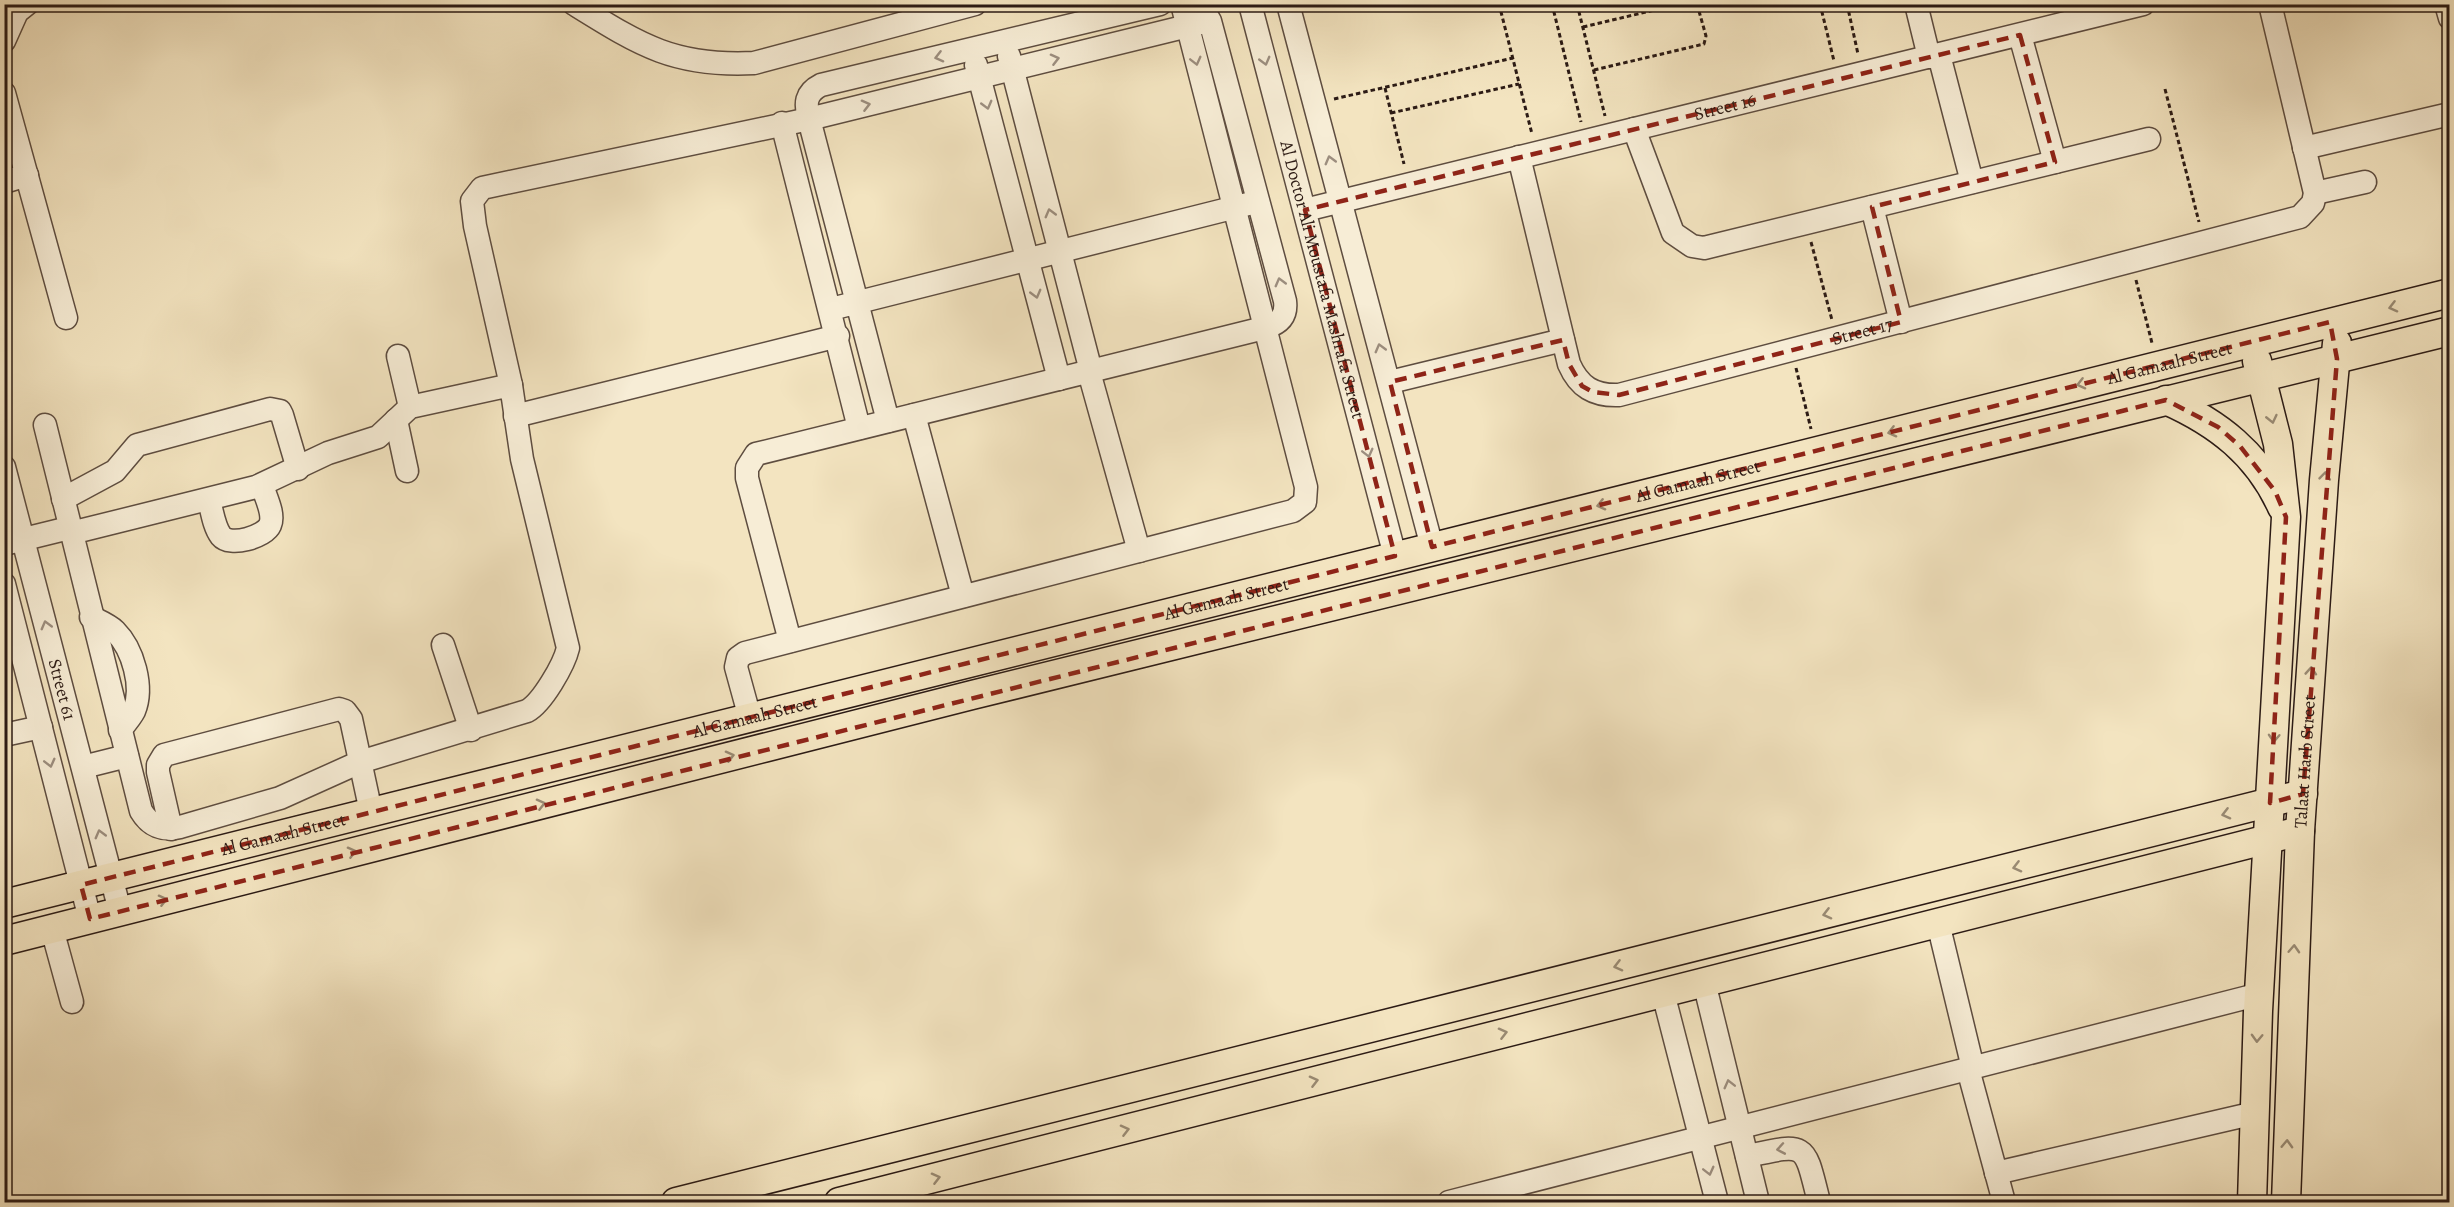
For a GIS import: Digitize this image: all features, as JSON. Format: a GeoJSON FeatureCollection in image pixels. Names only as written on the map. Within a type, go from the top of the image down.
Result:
{"type":"FeatureCollection","features":[{"type":"Feature","properties":{"kind":"main road","name":"Al Gamaah Street"},"geometry":{"type":"LineString","coordinates":[[4,904],[2450,293]]}},
{"type":"Feature","properties":{"kind":"main road","name":"Talaat Harb Street"},"geometry":{"type":"LineString","coordinates":[[2286,1203],[2300,831],[2324,480],[2337,359],[2336,334],[2330,322]]}},
{"type":"Feature","properties":{"kind":"main road","name":"Al Gamaah Street"},"geometry":{"type":"LineString","coordinates":[[4,941],[972,695],[2450,331]]}},
{"type":"Feature","properties":{"kind":"main road","name":"Talaat Harb Street"},"geometry":{"type":"LineString","coordinates":[[2252,342],[2278,444],[2286,517],[2267,840],[2252,1203]]}},
{"type":"Feature","properties":{"kind":"main road"},"geometry":{"type":"LineString","coordinates":[[2166,400],[2218,427],[2240,446],[2275,491],[2286,517]]}},
{"type":"Feature","properties":{"kind":"main road"},"geometry":{"type":"LineString","coordinates":[[964,664],[972,695]]}},
{"type":"Feature","properties":{"kind":"main road"},"geometry":{"type":"LineString","coordinates":[[676,1203],[2303,794]]}},
{"type":"Feature","properties":{"kind":"main road"},"geometry":{"type":"LineString","coordinates":[[839,1203],[2300,831]]}},
{"type":"Feature","properties":{"kind":"main road"},"geometry":{"type":"LineString","coordinates":[[2046,860],[2054,893]]}},
{"type":"Feature","properties":{"kind":"main road"},"geometry":{"type":"LineString","coordinates":[[1695,946],[1704,982]]}},
{"type":"Feature","properties":{"kind":"main road"},"geometry":{"type":"LineString","coordinates":[[1653,957],[1663,993]]}},
{"type":"Feature","properties":{"kind":"street"},"geometry":{"type":"LineString","coordinates":[[4,41],[17,12],[27,4]]}},
{"type":"Feature","properties":{"kind":"street"},"geometry":{"type":"LineString","coordinates":[[574,4],[631,39],[660,53],[691,62],[722,65],[754,63],[975,4]]}},
{"type":"Feature","properties":{"kind":"street"},"geometry":{"type":"LineString","coordinates":[[888,421],[809,119],[806,103],[808,95],[820,85],[1160,4]]}},
{"type":"Feature","properties":{"kind":"street","name":"Al Doctor Ali Moustafa Mashrafa Street"},"geometry":{"type":"LineString","coordinates":[[1250,4],[1395,556]]}},
{"type":"Feature","properties":{"kind":"street","name":"Al Doctor Ali Moustafa Mashrafa Street"},"geometry":{"type":"LineString","coordinates":[[1288,4],[1432,547]]}},
{"type":"Feature","properties":{"kind":"street"},"geometry":{"type":"LineString","coordinates":[[1916,4],[1972,182]]}},
{"type":"Feature","properties":{"kind":"street"},"geometry":{"type":"LineString","coordinates":[[2270,4],[2315,193],[2365,182]]}},
{"type":"Feature","properties":{"kind":"street"},"geometry":{"type":"LineString","coordinates":[[2446,4],[2450,18]]}},
{"type":"Feature","properties":{"kind":"street","name":"Street 16"},"geometry":{"type":"LineString","coordinates":[[1305,210],[2019,35],[2092,11],[2134,6]]}},
{"type":"Feature","properties":{"kind":"street"},"geometry":{"type":"LineString","coordinates":[[45,425],[91,617],[114,629],[122,639],[135,672],[137,700],[133,712],[120,730],[145,817],[156,826],[171,829],[280,798],[360,762],[471,730],[532,708],[564,660],[568,648],[522,459],[511,385],[475,226],[472,201],[482,188],[809,119],[1013,69],[1184,15],[1205,13],[1286,308],[1280,322],[1264,328],[756,454],[747,468],[747,478],[790,641]]}},
{"type":"Feature","properties":{"kind":"street"},"geometry":{"type":"LineString","coordinates":[[750,718],[736,667],[738,658],[746,652],[1293,511],[1305,502],[1306,487],[1184,15]]}},
{"type":"Feature","properties":{"kind":"street"},"geometry":{"type":"LineString","coordinates":[[2019,35],[2055,162]]}},
{"type":"Feature","properties":{"kind":"street"},"geometry":{"type":"LineString","coordinates":[[1005,41],[1139,551]]}},
{"type":"Feature","properties":{"kind":"street"},"geometry":{"type":"LineString","coordinates":[[972,49],[1059,379]]}},
{"type":"Feature","properties":{"kind":"street"},"geometry":{"type":"LineString","coordinates":[[4,93],[66,318]]}},
{"type":"Feature","properties":{"kind":"street"},"geometry":{"type":"LineString","coordinates":[[2304,148],[2450,114]]}},
{"type":"Feature","properties":{"kind":"street"},"geometry":{"type":"LineString","coordinates":[[782,123],[831,309],[859,428]]}},
{"type":"Feature","properties":{"kind":"street"},"geometry":{"type":"LineString","coordinates":[[1634,129],[1673,233],[1681,241],[1704,248],[2149,139]]}},
{"type":"Feature","properties":{"kind":"street","name":"Street 17"},"geometry":{"type":"LineString","coordinates":[[1528,155],[1563,340],[1574,376],[1582,386],[1606,395],[1619,395],[2301,218],[2313,203],[2315,193]]}},
{"type":"Feature","properties":{"kind":"street"},"geometry":{"type":"LineString","coordinates":[[4,182],[27,175]]}},
{"type":"Feature","properties":{"kind":"street"},"geometry":{"type":"LineString","coordinates":[[831,309],[1258,201]]}},
{"type":"Feature","properties":{"kind":"street"},"geometry":{"type":"LineString","coordinates":[[1872,207],[1901,322]]}},
{"type":"Feature","properties":{"kind":"street"},"geometry":{"type":"LineString","coordinates":[[515,416],[837,336]]}},
{"type":"Feature","properties":{"kind":"street"},"geometry":{"type":"LineString","coordinates":[[1390,382],[1563,340]]}},
{"type":"Feature","properties":{"kind":"street"},"geometry":{"type":"LineString","coordinates":[[398,356],[407,471]]}},
{"type":"Feature","properties":{"kind":"street"},"geometry":{"type":"LineString","coordinates":[[14,541],[209,500],[262,485],[328,453],[378,436],[403,414],[511,385]]}},
{"type":"Feature","properties":{"kind":"street"},"geometry":{"type":"LineString","coordinates":[[63,499],[115,471],[137,445],[270,409],[280,411],[282,415],[298,469]]}},
{"type":"Feature","properties":{"kind":"street"},"geometry":{"type":"LineString","coordinates":[[914,415],[963,596]]}},
{"type":"Feature","properties":{"kind":"street","name":"Street 61"},"geometry":{"type":"LineString","coordinates":[[4,467],[14,541],[83,767],[120,911]]}},
{"type":"Feature","properties":{"kind":"street"},"geometry":{"type":"LineString","coordinates":[[209,500],[220,535],[230,542],[236,542],[265,532],[269,528],[271,517],[262,485]]}},
{"type":"Feature","properties":{"kind":"street","name":"Street 61"},"geometry":{"type":"LineString","coordinates":[[4,584],[90,919]]}},
{"type":"Feature","properties":{"kind":"street"},"geometry":{"type":"LineString","coordinates":[[443,645],[471,730]]}},
{"type":"Feature","properties":{"kind":"street"},"geometry":{"type":"LineString","coordinates":[[171,829],[158,772],[160,760],[169,752],[339,709],[345,711],[351,719],[371,813]]}},
{"type":"Feature","properties":{"kind":"street"},"geometry":{"type":"LineString","coordinates":[[4,735],[41,727]]}},
{"type":"Feature","properties":{"kind":"street"},"geometry":{"type":"LineString","coordinates":[[83,767],[127,756]]}},
{"type":"Feature","properties":{"kind":"street"},"geometry":{"type":"LineString","coordinates":[[1938,923],[2004,1203]]}},
{"type":"Feature","properties":{"kind":"street"},"geometry":{"type":"LineString","coordinates":[[52,928],[72,1002]]}},
{"type":"Feature","properties":{"kind":"street"},"geometry":{"type":"LineString","coordinates":[[1704,982],[1758,1203]]}},
{"type":"Feature","properties":{"kind":"street"},"geometry":{"type":"LineString","coordinates":[[1663,993],[1717,1203]]}},
{"type":"Feature","properties":{"kind":"street"},"geometry":{"type":"LineString","coordinates":[[1449,1203],[2260,994]]}},
{"type":"Feature","properties":{"kind":"street"},"geometry":{"type":"LineString","coordinates":[[1996,1173],[2255,1113]]}},
{"type":"Feature","properties":{"kind":"street"},"geometry":{"type":"LineString","coordinates":[[1747,1156],[1789,1147],[1800,1149],[1808,1156],[1819,1203]]}},
{"type":"Feature","properties":{"kind":"path"},"geometry":{"type":"LineString","coordinates":[[1500,4],[1519,84],[1528,155]]}},
{"type":"Feature","properties":{"kind":"path"},"geometry":{"type":"LineString","coordinates":[[1552,4],[1586,141]]}},
{"type":"Feature","properties":{"kind":"path"},"geometry":{"type":"LineString","coordinates":[[1577,4],[1610,135]]}},
{"type":"Feature","properties":{"kind":"path"},"geometry":{"type":"LineString","coordinates":[[1583,27],[1680,4]]}},
{"type":"Feature","properties":{"kind":"path"},"geometry":{"type":"LineString","coordinates":[[1594,70],[1704,44],[1706,36],[1697,4]]}},
{"type":"Feature","properties":{"kind":"path"},"geometry":{"type":"LineString","coordinates":[[1820,4],[1838,79]]}},
{"type":"Feature","properties":{"kind":"path"},"geometry":{"type":"LineString","coordinates":[[1846,4],[1863,73]]}},
{"type":"Feature","properties":{"kind":"path"},"geometry":{"type":"LineString","coordinates":[[1315,104],[1513,58]]}},
{"type":"Feature","properties":{"kind":"path"},"geometry":{"type":"LineString","coordinates":[[1391,113],[1519,84]]}},
{"type":"Feature","properties":{"kind":"path"},"geometry":{"type":"LineString","coordinates":[[1385,88],[1409,184]]}},
{"type":"Feature","properties":{"kind":"path"},"geometry":{"type":"LineString","coordinates":[[2165,89],[2205,244]]}},
{"type":"Feature","properties":{"kind":"path"},"geometry":{"type":"LineString","coordinates":[[1806,223],[1837,339]]}},
{"type":"Feature","properties":{"kind":"path"},"geometry":{"type":"LineString","coordinates":[[2132,263],[2157,365]]}},
{"type":"Feature","properties":{"kind":"path"},"geometry":{"type":"LineString","coordinates":[[1791,350],[1816,451]]}},
{"type":"Feature","properties":{"kind":"highlighted area"},"geometry":{"type":"Polygon","coordinates":[[[2020,35],[2055,162],[1872,207],[1901,322],[1619,395],[1593,392],[1582,386],[1569,364],[1563,340],[1390,382],[1432,547],[2330,322],[2337,359],[2303,794],[2270,803],[2286,517],[2275,491],[2240,446],[2218,427],[2166,400],[90,919],[81,885],[1395,556],[1305,210],[2020,35]]]}}]}
